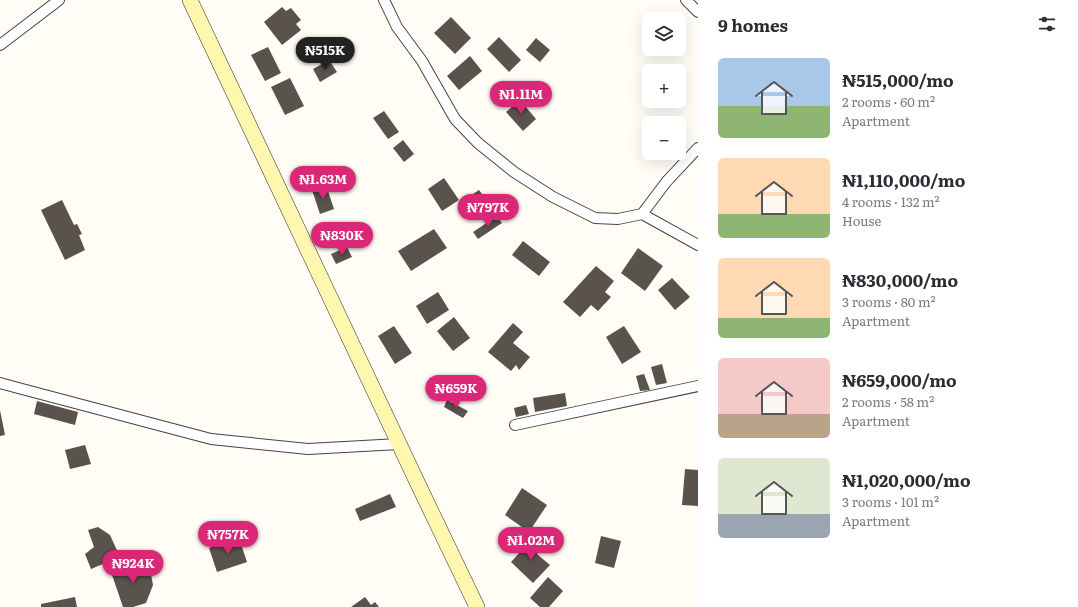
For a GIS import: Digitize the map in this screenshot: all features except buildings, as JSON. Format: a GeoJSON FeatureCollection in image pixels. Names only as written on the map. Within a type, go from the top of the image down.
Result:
{"type":"FeatureCollection","features":[{"type":"Feature","properties":{"kind":"main road"},"geometry":{"type":"LineString","coordinates":[[190,0],[477,607]]}},
{"type":"Feature","properties":{"kind":"street"},"geometry":{"type":"LineString","coordinates":[[0,45],[59,0]]}},
{"type":"Feature","properties":{"kind":"street"},"geometry":{"type":"LineString","coordinates":[[384,0],[397,27],[422,61],[456,119],[478,144],[514,172],[552,197],[595,218],[618,219],[642,214],[698,245]]}},
{"type":"Feature","properties":{"kind":"street"},"geometry":{"type":"LineString","coordinates":[[686,0],[698,12]]}},
{"type":"Feature","properties":{"kind":"street"},"geometry":{"type":"LineString","coordinates":[[642,214],[667,181],[698,148]]}},
{"type":"Feature","properties":{"kind":"street"},"geometry":{"type":"LineString","coordinates":[[0,382],[211,439],[308,449],[399,444]]}},
{"type":"Feature","properties":{"kind":"street"},"geometry":{"type":"LineString","coordinates":[[515,426],[698,386]]}}]}
